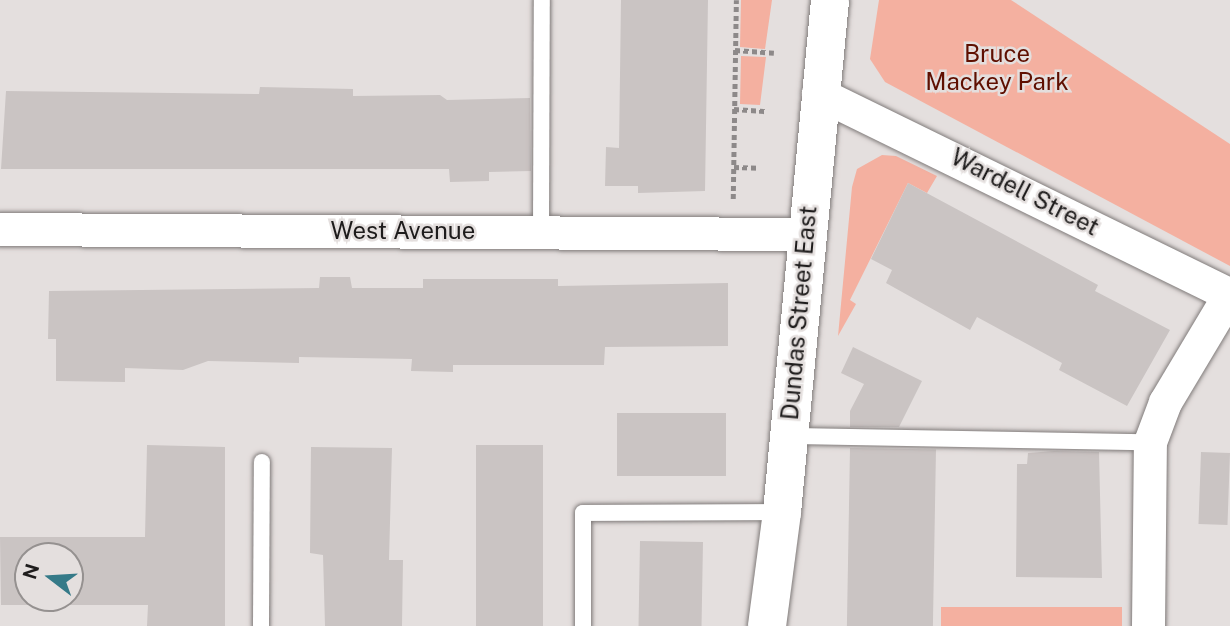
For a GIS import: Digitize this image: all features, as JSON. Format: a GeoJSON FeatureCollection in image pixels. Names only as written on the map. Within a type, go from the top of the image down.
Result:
{"type":"FeatureCollection","features":[{"type":"Feature","properties":{"kind":"street","name":"Dundas Street East"},"geometry":{"type":"LineString","coordinates":[[767,626],[782,512],[818,93],[830,0]]}},
{"type":"Feature","properties":{"kind":"street","name":"Wardell Street"},"geometry":{"type":"LineString","coordinates":[[818,93],[1229,295]]}},
{"type":"Feature","properties":{"kind":"street","name":"West Avenue"},"geometry":{"type":"LineString","coordinates":[[0,229],[806,234]]}},
{"type":"Feature","properties":{"kind":"street"},"geometry":{"type":"LineString","coordinates":[[1148,626],[1150,442],[1166,402],[1229,295]]}},
{"type":"Feature","properties":{"kind":"lane"},"geometry":{"type":"LineString","coordinates":[[541,231],[542,0]]}},
{"type":"Feature","properties":{"kind":"lane"},"geometry":{"type":"LineString","coordinates":[[789,436],[1150,442]]}},
{"type":"Feature","properties":{"kind":"lane"},"geometry":{"type":"LineString","coordinates":[[261,626],[262,462]]}},
{"type":"Feature","properties":{"kind":"lane"},"geometry":{"type":"LineString","coordinates":[[583,626],[583,513],[782,512]]}},
{"type":"Feature","properties":{"kind":"path"},"geometry":{"type":"LineString","coordinates":[[733,211],[736,0]]}},
{"type":"Feature","properties":{"kind":"path"},"geometry":{"type":"LineString","coordinates":[[735,50],[774,54]]}},
{"type":"Feature","properties":{"kind":"path"},"geometry":{"type":"LineString","coordinates":[[734,109],[766,111]]}},
{"type":"Feature","properties":{"kind":"path"},"geometry":{"type":"LineString","coordinates":[[734,167],[759,168]]}},
{"type":"Feature","properties":{"kind":"green space"},"geometry":{"type":"Polygon","coordinates":[[[741,0],[772,0],[765,49],[740,47],[741,0]]]}},
{"type":"Feature","properties":{"kind":"green space","name":"Bruce Mackey Park"},"geometry":{"type":"Polygon","coordinates":[[[879,0],[1011,0],[1230,144],[1230,266],[885,82],[870,59],[879,0]]]}},
{"type":"Feature","properties":{"kind":"green space"},"geometry":{"type":"Polygon","coordinates":[[[741,56],[766,57],[760,105],[740,104],[741,56]]]}},
{"type":"Feature","properties":{"kind":"green space"},"geometry":{"type":"Polygon","coordinates":[[[882,155],[896,156],[937,176],[927,193],[908,183],[850,300],[856,304],[838,336],[852,187],[857,169],[882,155]]]}},
{"type":"Feature","properties":{"kind":"green space"},"geometry":{"type":"Polygon","coordinates":[[[941,607],[1122,607],[1122,626],[941,626],[941,607]]]}},
{"type":"Feature","properties":{"kind":"building"},"geometry":{"type":"Polygon","coordinates":[[[621,0],[708,0],[705,191],[638,193],[638,186],[605,186],[606,147],[619,148],[621,0]]]}},
{"type":"Feature","properties":{"kind":"building"},"geometry":{"type":"Polygon","coordinates":[[[260,87],[353,89],[353,96],[440,95],[447,100],[530,98],[531,171],[489,172],[489,181],[450,182],[449,169],[1,169],[6,91],[259,94],[260,87]]]}},
{"type":"Feature","properties":{"kind":"building"},"geometry":{"type":"Polygon","coordinates":[[[908,183],[1098,285],[1095,291],[1170,330],[1127,406],[1059,370],[1062,363],[977,317],[970,330],[886,283],[892,270],[871,259],[908,183]]]}},
{"type":"Feature","properties":{"kind":"building"},"geometry":{"type":"Polygon","coordinates":[[[320,277],[350,277],[352,288],[423,288],[423,279],[558,279],[558,286],[728,283],[728,346],[605,347],[604,365],[453,365],[453,372],[411,371],[412,359],[299,357],[299,363],[208,361],[183,370],[125,368],[125,382],[56,381],[56,339],[48,339],[49,291],[319,288],[320,277]]]}},
{"type":"Feature","properties":{"kind":"building"},"geometry":{"type":"Polygon","coordinates":[[[853,347],[922,381],[899,427],[850,427],[850,411],[864,384],[841,373],[853,347]]]}},
{"type":"Feature","properties":{"kind":"building"},"geometry":{"type":"Polygon","coordinates":[[[617,413],[726,413],[726,476],[617,476],[617,413]]]}},
{"type":"Feature","properties":{"kind":"building"},"geometry":{"type":"Polygon","coordinates":[[[147,445],[225,447],[225,626],[147,626],[148,605],[84,605],[84,542],[14,542],[14,605],[1,605],[0,537],[145,537],[147,445]]]}},
{"type":"Feature","properties":{"kind":"building"},"geometry":{"type":"Polygon","coordinates":[[[476,445],[543,445],[543,626],[476,626],[476,445]]]}},
{"type":"Feature","properties":{"kind":"building"},"geometry":{"type":"Polygon","coordinates":[[[311,447],[392,448],[389,560],[403,560],[402,626],[325,626],[323,555],[310,553],[311,447]]]}},
{"type":"Feature","properties":{"kind":"building"},"geometry":{"type":"Polygon","coordinates":[[[850,448],[936,450],[933,626],[847,626],[850,448]]]}},
{"type":"Feature","properties":{"kind":"building"},"geometry":{"type":"Polygon","coordinates":[[[1099,452],[1102,578],[1016,577],[1017,464],[1027,464],[1028,453],[1099,452]]]}},
{"type":"Feature","properties":{"kind":"building"},"geometry":{"type":"Polygon","coordinates":[[[1201,452],[1230,453],[1227,525],[1198,524],[1201,452]]]}},
{"type":"Feature","properties":{"kind":"building"},"geometry":{"type":"Polygon","coordinates":[[[640,541],[703,542],[702,626],[639,626],[640,541]]]}}]}
